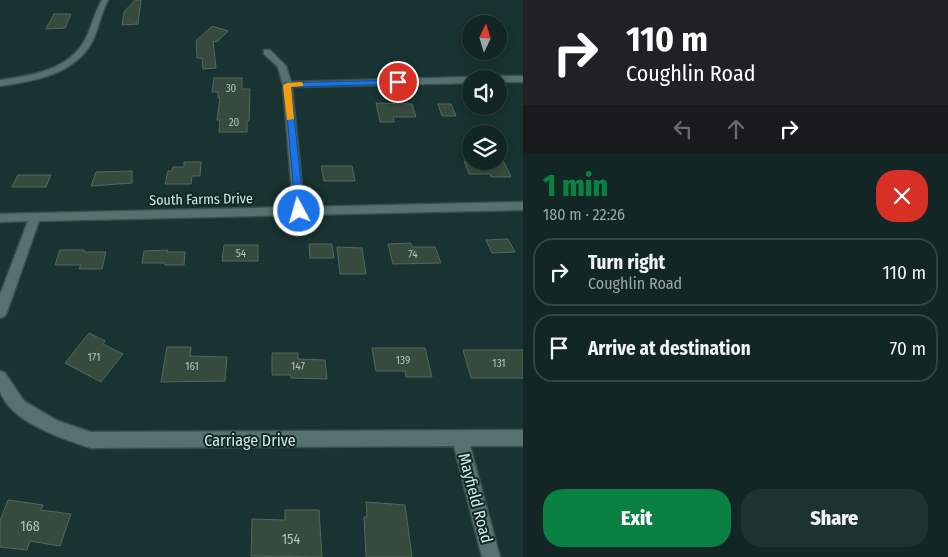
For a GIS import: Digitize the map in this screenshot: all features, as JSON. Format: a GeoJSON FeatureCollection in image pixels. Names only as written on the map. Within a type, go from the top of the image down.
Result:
{"type":"FeatureCollection","features":[{"type":"Feature","properties":{"kind":"street"},"geometry":{"type":"LineString","coordinates":[[0,83],[42,75],[74,59],[84,50],[89,41],[104,0]]}},
{"type":"Feature","properties":{"kind":"street"},"geometry":{"type":"LineString","coordinates":[[267,52],[282,66],[287,85],[299,211]]}},
{"type":"Feature","properties":{"kind":"street"},"geometry":{"type":"LineString","coordinates":[[507,79],[523,79]]}},
{"type":"Feature","properties":{"kind":"street"},"geometry":{"type":"LineString","coordinates":[[287,85],[462,80]]}},
{"type":"Feature","properties":{"kind":"street","name":"South Farms Drive"},"geometry":{"type":"LineString","coordinates":[[0,218],[523,206]]}},
{"type":"Feature","properties":{"kind":"street"},"geometry":{"type":"LineString","coordinates":[[0,312],[35,217]]}},
{"type":"Feature","properties":{"kind":"street","name":"Carriage Drive"},"geometry":{"type":"LineString","coordinates":[[0,378],[19,406],[54,428],[91,440],[523,438]]}},
{"type":"Feature","properties":{"kind":"street","name":"Mayfield Road"},"geometry":{"type":"LineString","coordinates":[[460,439],[492,557]]}},
{"type":"Feature","properties":{"kind":"building"},"geometry":{"type":"Polygon","coordinates":[[[135,0],[141,0],[138,24],[122,25],[124,12],[135,0]]]}},
{"type":"Feature","properties":{"kind":"building"},"geometry":{"type":"Polygon","coordinates":[[[54,14],[71,14],[65,28],[46,29],[54,14]]]}},
{"type":"Feature","properties":{"kind":"building"},"geometry":{"type":"Polygon","coordinates":[[[212,26],[228,31],[217,42],[213,41],[216,68],[203,69],[202,58],[197,58],[196,41],[212,26]]]}},
{"type":"Feature","properties":{"kind":"building"},"geometry":{"type":"Polygon","coordinates":[[[214,78],[242,78],[242,89],[250,89],[247,132],[219,132],[220,120],[217,120],[220,98],[218,98],[218,92],[212,92],[214,78]]]}},
{"type":"Feature","properties":{"kind":"building"},"geometry":{"type":"Polygon","coordinates":[[[376,103],[412,104],[416,117],[393,117],[394,122],[380,122],[376,103]]]}},
{"type":"Feature","properties":{"kind":"building"},"geometry":{"type":"Polygon","coordinates":[[[438,104],[451,104],[456,116],[442,116],[438,104]]]}},
{"type":"Feature","properties":{"kind":"building"},"geometry":{"type":"Polygon","coordinates":[[[184,162],[201,162],[200,176],[192,176],[191,184],[165,184],[168,171],[172,171],[173,167],[184,167],[184,162]]]}},
{"type":"Feature","properties":{"kind":"building"},"geometry":{"type":"Polygon","coordinates":[[[321,166],[352,166],[355,181],[324,181],[321,166]]]}},
{"type":"Feature","properties":{"kind":"building"},"geometry":{"type":"Polygon","coordinates":[[[507,168],[511,177],[491,177],[490,174],[469,174],[467,170],[507,170],[507,168]]]}},
{"type":"Feature","properties":{"kind":"building"},"geometry":{"type":"Polygon","coordinates":[[[132,171],[132,183],[91,186],[96,172],[132,171]]]}},
{"type":"Feature","properties":{"kind":"building"},"geometry":{"type":"Polygon","coordinates":[[[18,175],[51,175],[46,187],[12,187],[18,175]]]}},
{"type":"Feature","properties":{"kind":"building"},"geometry":{"type":"Polygon","coordinates":[[[508,239],[515,252],[492,253],[486,240],[508,239]]]}},
{"type":"Feature","properties":{"kind":"building"},"geometry":{"type":"Polygon","coordinates":[[[411,243],[412,247],[435,247],[441,263],[393,264],[388,244],[411,243]]]}},
{"type":"Feature","properties":{"kind":"building"},"geometry":{"type":"Polygon","coordinates":[[[309,244],[332,244],[334,258],[310,258],[309,244]]]}},
{"type":"Feature","properties":{"kind":"building"},"geometry":{"type":"Polygon","coordinates":[[[224,245],[258,245],[258,261],[222,261],[224,245]]]}},
{"type":"Feature","properties":{"kind":"building"},"geometry":{"type":"Polygon","coordinates":[[[337,247],[362,248],[366,274],[340,274],[337,247]]]}},
{"type":"Feature","properties":{"kind":"building"},"geometry":{"type":"Polygon","coordinates":[[[60,250],[106,252],[102,269],[79,269],[81,265],[55,265],[60,250]]]}},
{"type":"Feature","properties":{"kind":"building"},"geometry":{"type":"Polygon","coordinates":[[[168,250],[167,252],[185,252],[184,265],[142,263],[144,251],[168,250]]]}},
{"type":"Feature","properties":{"kind":"building"},"geometry":{"type":"Polygon","coordinates":[[[89,333],[105,341],[103,344],[123,354],[101,382],[65,363],[89,333]]]}},
{"type":"Feature","properties":{"kind":"building"},"geometry":{"type":"Polygon","coordinates":[[[167,347],[191,347],[190,356],[227,357],[225,381],[161,382],[167,347]]]}},
{"type":"Feature","properties":{"kind":"building"},"geometry":{"type":"Polygon","coordinates":[[[372,348],[425,348],[432,377],[406,377],[405,371],[376,371],[372,348]]]}},
{"type":"Feature","properties":{"kind":"building"},"geometry":{"type":"Polygon","coordinates":[[[463,350],[523,350],[523,378],[471,378],[463,350]]]}},
{"type":"Feature","properties":{"kind":"building"},"geometry":{"type":"Polygon","coordinates":[[[272,353],[298,353],[298,359],[325,360],[327,379],[291,378],[291,375],[272,375],[272,353]]]}},
{"type":"Feature","properties":{"kind":"building"},"geometry":{"type":"Polygon","coordinates":[[[8,500],[43,505],[41,510],[71,514],[60,546],[30,541],[27,550],[0,547],[0,521],[8,500]]]}},
{"type":"Feature","properties":{"kind":"building"},"geometry":{"type":"Polygon","coordinates":[[[366,502],[405,505],[412,557],[366,557],[364,517],[367,517],[366,502]]]}},
{"type":"Feature","properties":{"kind":"building"},"geometry":{"type":"Polygon","coordinates":[[[285,510],[319,510],[322,557],[251,556],[252,519],[285,520],[285,510]]]}},
{"type":"Feature","properties":{"kind":"slow traffic"},"geometry":{"type":"LineString","coordinates":[[290,119],[287,85],[301,85]]}},
{"type":"Feature","properties":{"kind":"route"},"geometry":{"type":"LineString","coordinates":[[299,211],[287,85],[398,82]]}}]}
